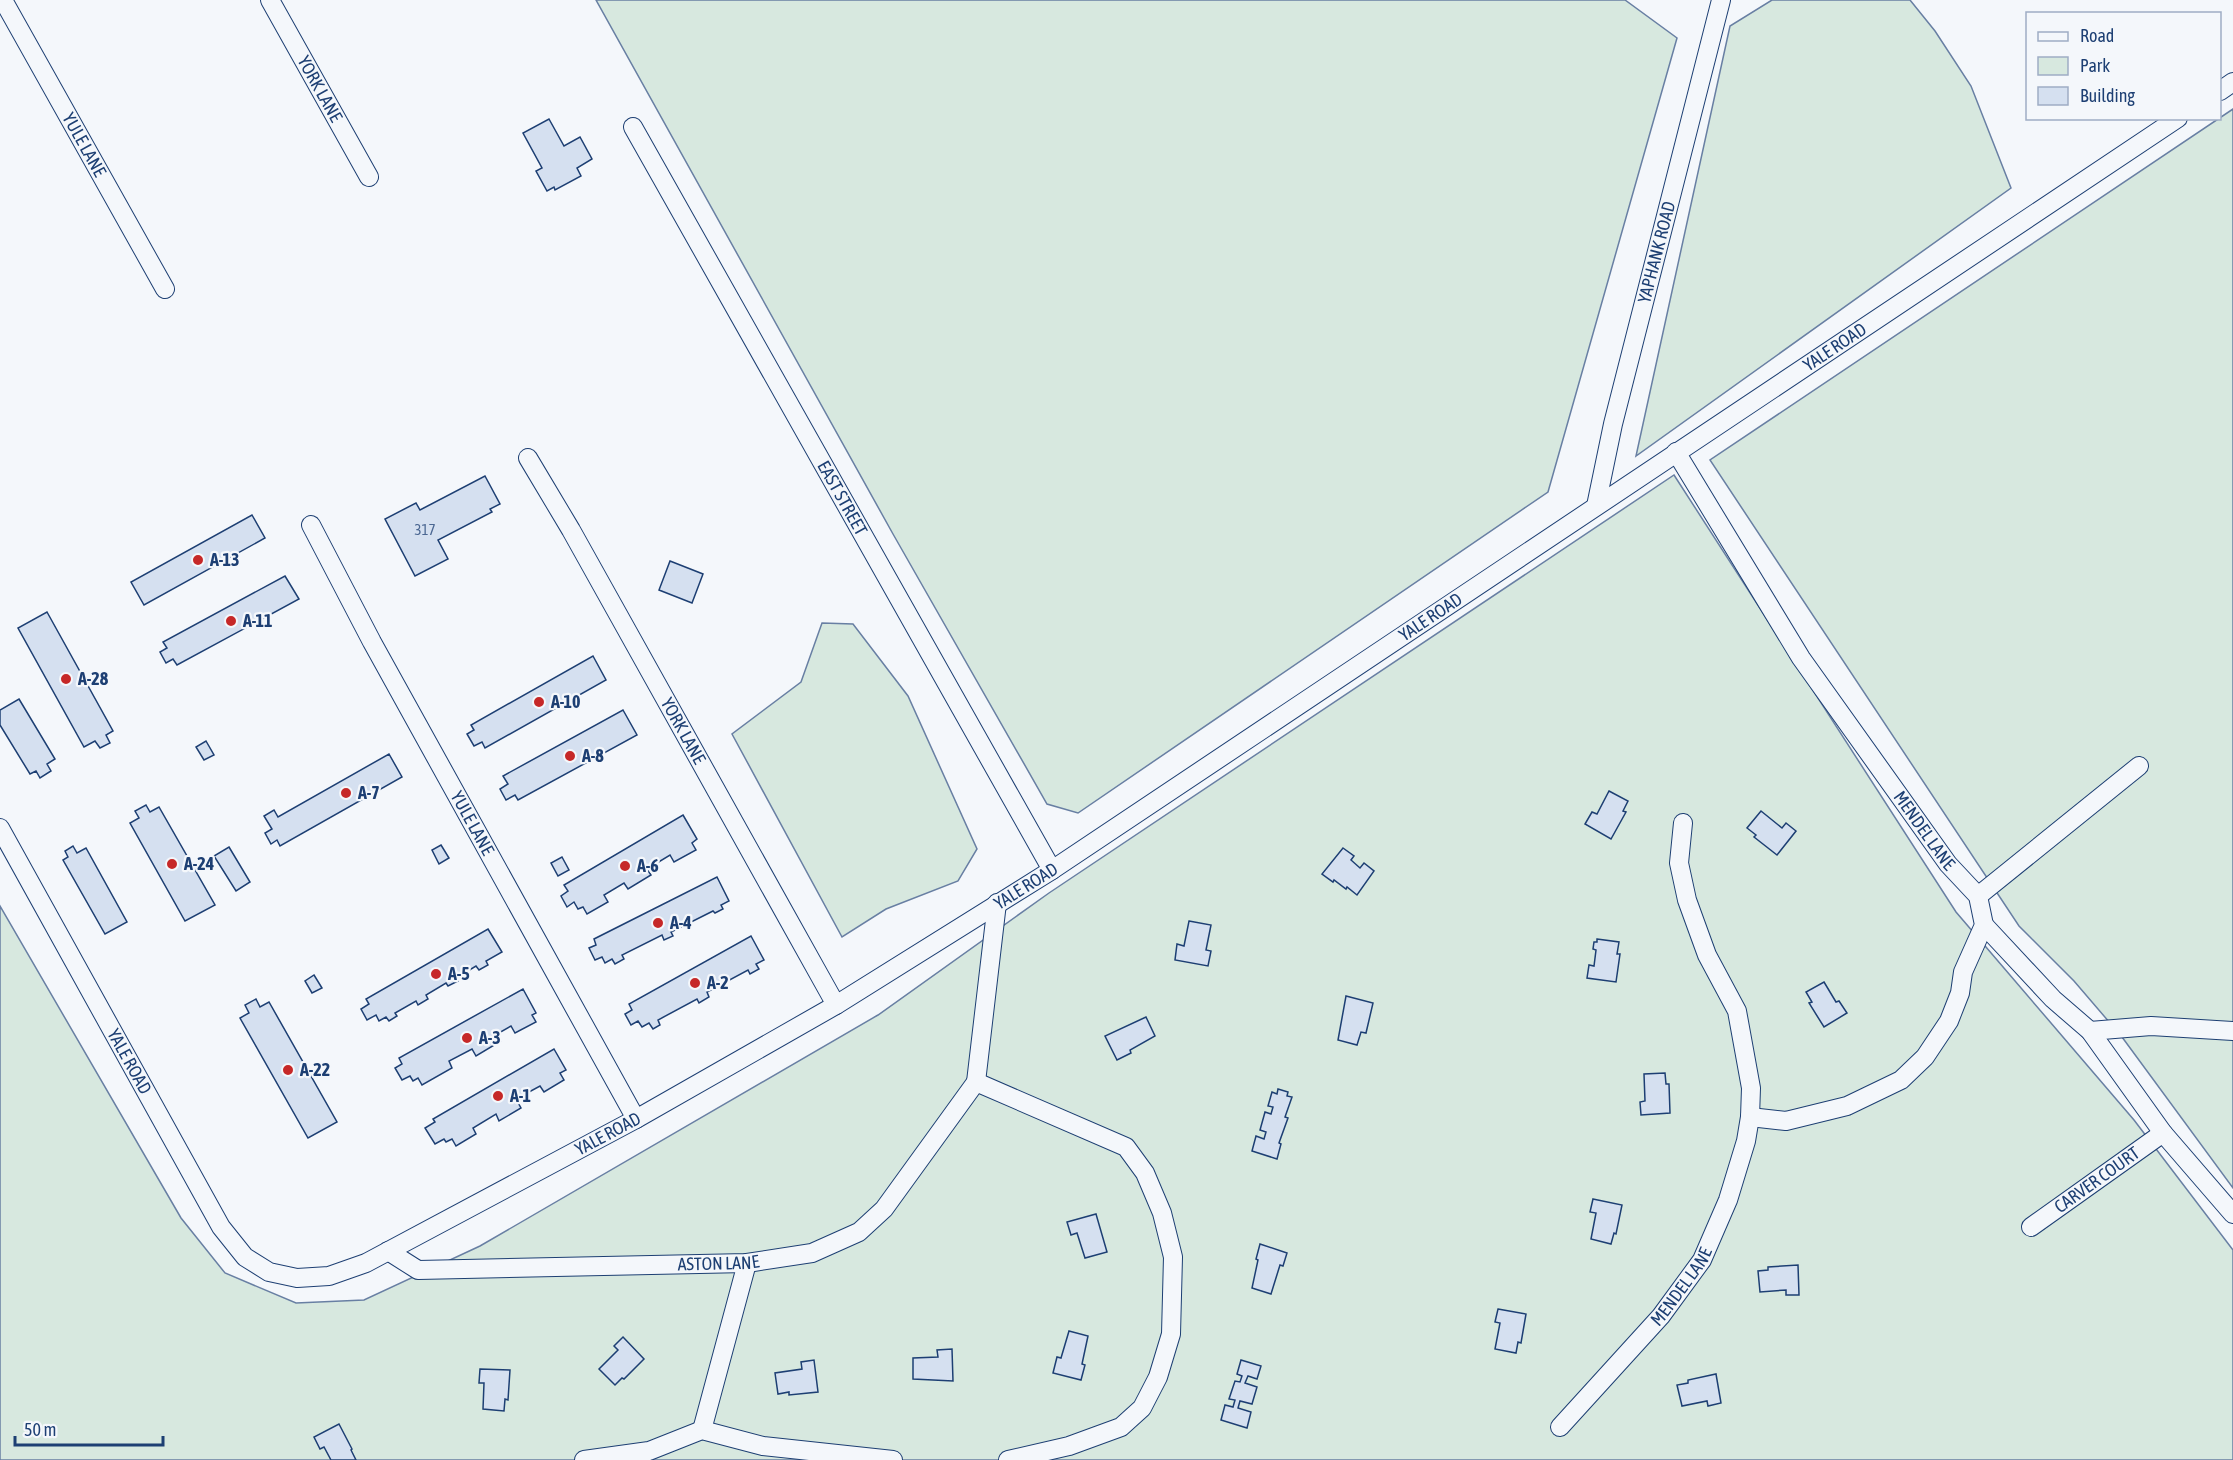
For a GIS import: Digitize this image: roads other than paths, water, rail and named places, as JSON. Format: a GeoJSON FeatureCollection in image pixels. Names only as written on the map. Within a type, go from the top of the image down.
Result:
{"type":"FeatureCollection","features":[{"type":"Feature","properties":{"kind":"street","name":"YULE LANE"},"geometry":{"type":"LineString","coordinates":[[3,0],[165,289]]}},
{"type":"Feature","properties":{"kind":"street","name":"YORK LANE"},"geometry":{"type":"LineString","coordinates":[[270,0],[369,177]]}},
{"type":"Feature","properties":{"kind":"street","name":"YAPHANK ROAD"},"geometry":{"type":"LineString","coordinates":[[1596,506],[1613,424],[1721,0]]}},
{"type":"Feature","properties":{"kind":"street","name":"YALE ROAD"},"geometry":{"type":"LineString","coordinates":[[0,828],[221,1227],[245,1257],[269,1272],[297,1278],[329,1276],[366,1263],[636,1119],[836,1005],[1052,870],[2175,120]]}},
{"type":"Feature","properties":{"kind":"street","name":"EAST STREET"},"geometry":{"type":"LineString","coordinates":[[633,127],[1052,870]]}},
{"type":"Feature","properties":{"kind":"street","name":"MENDEL LANE"},"geometry":{"type":"LineString","coordinates":[[1677,452],[1801,658],[1948,864],[1978,896]]}},
{"type":"Feature","properties":{"kind":"street","name":"YORK LANE"},"geometry":{"type":"LineString","coordinates":[[528,458],[571,530],[836,1005]]}},
{"type":"Feature","properties":{"kind":"street","name":"YULE LANE"},"geometry":{"type":"LineString","coordinates":[[311,525],[372,642],[636,1119]]}},
{"type":"Feature","properties":{"kind":"street"},"geometry":{"type":"LineString","coordinates":[[2139,766],[1978,896],[1984,925],[2053,999],[2090,1030],[2163,1133],[2233,1214]]}},
{"type":"Feature","properties":{"kind":"street","name":"MENDEL LANE"},"geometry":{"type":"LineString","coordinates":[[1560,1427],[1661,1316],[1702,1260],[1728,1200],[1746,1141],[1751,1088],[1737,1011],[1707,955],[1687,900],[1679,862],[1683,823]]}},
{"type":"Feature","properties":{"kind":"street","name":"ASTON LANE"},"geometry":{"type":"LineString","coordinates":[[388,1251],[418,1270],[747,1263],[812,1253],[859,1232],[884,1209],[976,1082],[998,903]]}},
{"type":"Feature","properties":{"kind":"street"},"geometry":{"type":"LineString","coordinates":[[1750,1117],[1786,1121],[1797,1119],[1847,1106],[1901,1080],[1925,1057],[1949,1021],[1960,993],[1963,972],[1984,925]]}},
{"type":"Feature","properties":{"kind":"street"},"geometry":{"type":"LineString","coordinates":[[2090,1030],[2151,1026],[2233,1031]]}},
{"type":"Feature","properties":{"kind":"street"},"geometry":{"type":"LineString","coordinates":[[976,1082],[1125,1147],[1145,1173],[1162,1214],[1173,1257],[1171,1334],[1158,1377],[1142,1408],[1121,1427],[1069,1446],[1008,1460]]}},
{"type":"Feature","properties":{"kind":"street","name":"CARVER COURT"},"geometry":{"type":"LineString","coordinates":[[2031,1227],[2163,1133]]}},
{"type":"Feature","properties":{"kind":"street"},"geometry":{"type":"LineString","coordinates":[[702,1430],[747,1263]]}},
{"type":"Feature","properties":{"kind":"street"},"geometry":{"type":"LineString","coordinates":[[584,1460],[650,1451],[702,1430],[763,1446],[893,1460]]}},
{"type":"Feature","properties":{"kind":"place","name":"A-13"},"geometry":{"type":"Point","coordinates":[198,560]}},
{"type":"Feature","properties":{"kind":"place","name":"A-11"},"geometry":{"type":"Point","coordinates":[231,621]}},
{"type":"Feature","properties":{"kind":"place","name":"A-28"},"geometry":{"type":"Point","coordinates":[66,679]}},
{"type":"Feature","properties":{"kind":"place","name":"A-10"},"geometry":{"type":"Point","coordinates":[539,702]}},
{"type":"Feature","properties":{"kind":"place","name":"A-8"},"geometry":{"type":"Point","coordinates":[570,756]}},
{"type":"Feature","properties":{"kind":"place","name":"A-7"},"geometry":{"type":"Point","coordinates":[346,793]}},
{"type":"Feature","properties":{"kind":"place","name":"A-24"},"geometry":{"type":"Point","coordinates":[172,864]}},
{"type":"Feature","properties":{"kind":"place","name":"A-6"},"geometry":{"type":"Point","coordinates":[625,866]}},
{"type":"Feature","properties":{"kind":"place","name":"A-4"},"geometry":{"type":"Point","coordinates":[658,923]}},
{"type":"Feature","properties":{"kind":"place","name":"A-5"},"geometry":{"type":"Point","coordinates":[436,974]}},
{"type":"Feature","properties":{"kind":"place","name":"A-2"},"geometry":{"type":"Point","coordinates":[695,983]}},
{"type":"Feature","properties":{"kind":"place","name":"A-3"},"geometry":{"type":"Point","coordinates":[467,1038]}},
{"type":"Feature","properties":{"kind":"place","name":"A-22"},"geometry":{"type":"Point","coordinates":[288,1070]}},
{"type":"Feature","properties":{"kind":"place","name":"A-1"},"geometry":{"type":"Point","coordinates":[498,1096]}}]}
